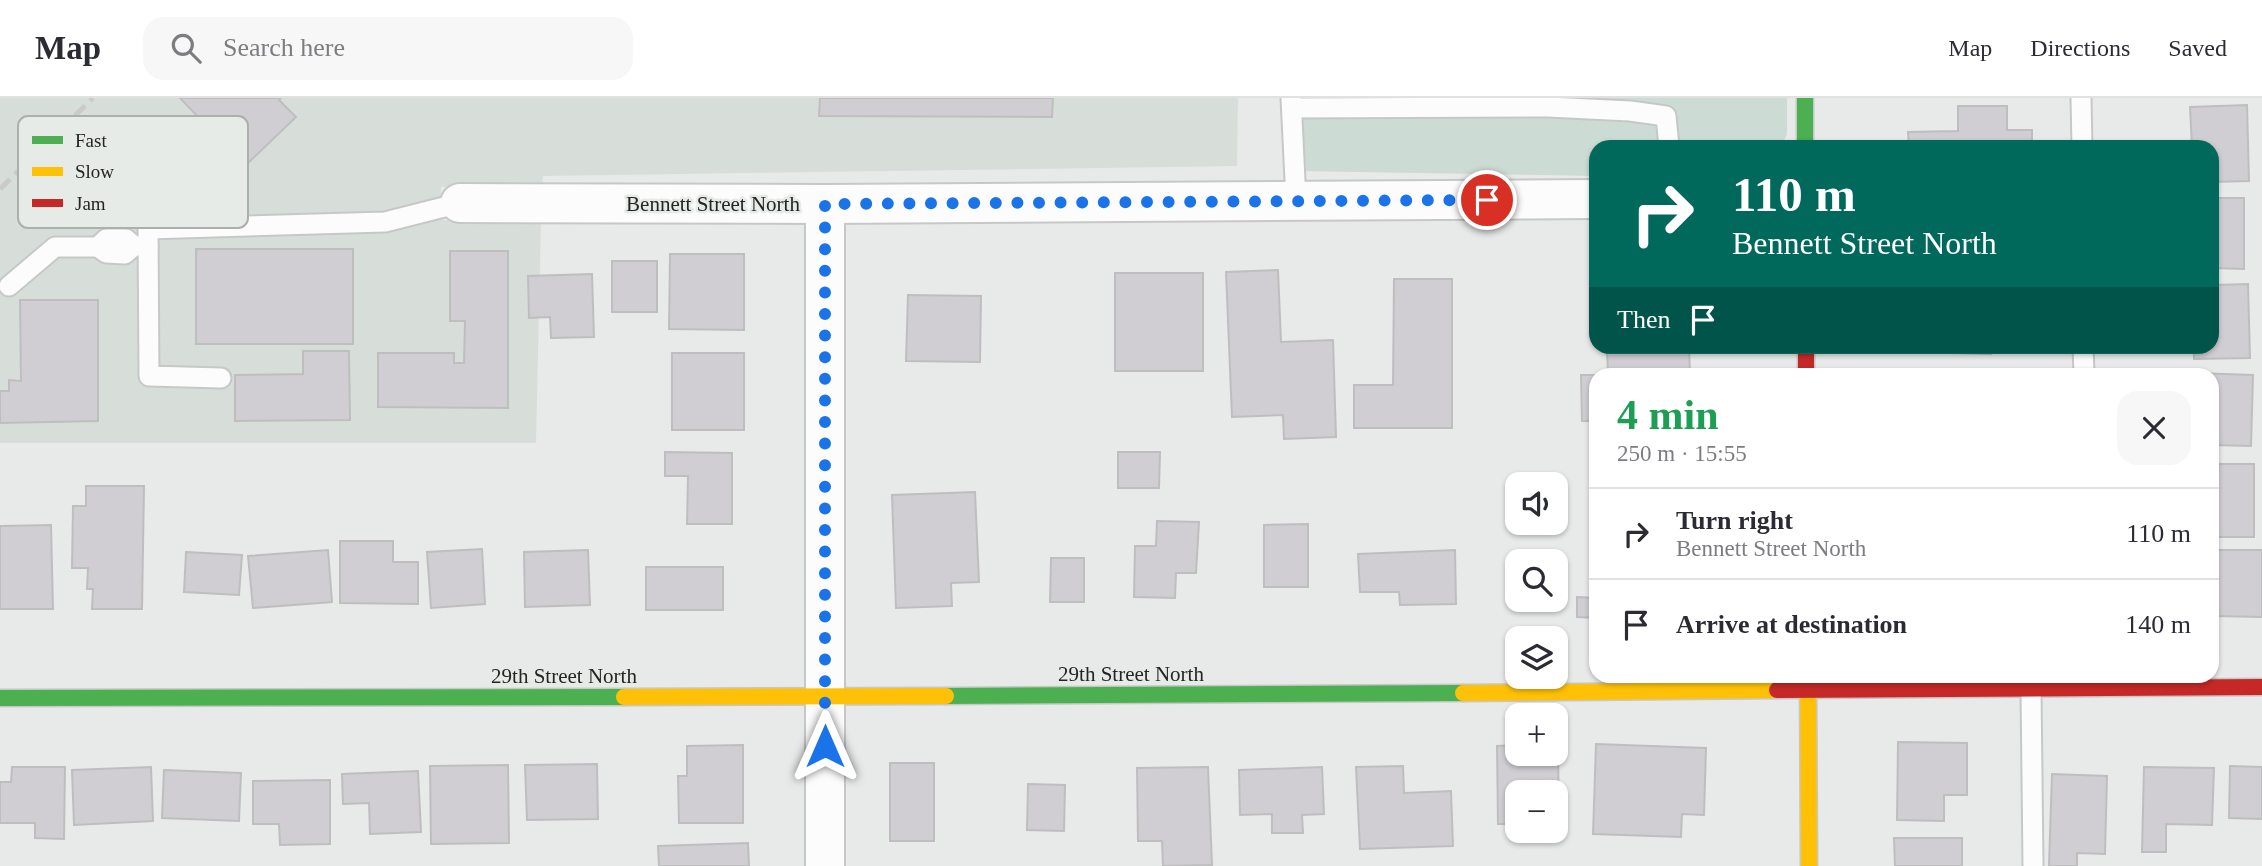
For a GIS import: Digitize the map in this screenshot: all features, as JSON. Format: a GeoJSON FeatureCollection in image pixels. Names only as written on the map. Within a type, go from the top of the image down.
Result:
{"type":"FeatureCollection","features":[{"type":"Feature","properties":{"kind":"street"},"geometry":{"type":"LineString","coordinates":[[1805,98],[1805,140]]}},
{"type":"Feature","properties":{"kind":"street","name":"Bennett Street North"},"geometry":{"type":"LineString","coordinates":[[460,203],[825,204],[1589,199]]}},
{"type":"Feature","properties":{"kind":"street"},"geometry":{"type":"LineString","coordinates":[[825,204],[825,866]]}},
{"type":"Feature","properties":{"kind":"street"},"geometry":{"type":"LineString","coordinates":[[1808,683],[1809,866]]}},
{"type":"Feature","properties":{"kind":"street","name":"29th Street North"},"geometry":{"type":"LineString","coordinates":[[0,698],[825,697],[1808,683],[2031,689],[2078,683]]}},
{"type":"Feature","properties":{"kind":"street","name":"29th Street North"},"geometry":{"type":"LineString","coordinates":[[2121,683],[2262,687]]}},
{"type":"Feature","properties":{"kind":"lane"},"geometry":{"type":"LineString","coordinates":[[2081,98],[2082,140]]}},
{"type":"Feature","properties":{"kind":"lane"},"geometry":{"type":"LineString","coordinates":[[1296,201],[1291,103],[1630,111],[1666,107],[1668,140]]}},
{"type":"Feature","properties":{"kind":"lane"},"geometry":{"type":"LineString","coordinates":[[248,226],[385,222],[460,203]]}},
{"type":"Feature","properties":{"kind":"lane"},"geometry":{"type":"LineString","coordinates":[[182,228],[148,229],[141,246],[149,376],[221,378]]}},
{"type":"Feature","properties":{"kind":"lane"},"geometry":{"type":"LineString","coordinates":[[9,286],[55,247],[98,247],[106,239],[126,239],[141,246]]}},
{"type":"Feature","properties":{"kind":"lane"},"geometry":{"type":"LineString","coordinates":[[2031,689],[2033,866]]}},
{"type":"Feature","properties":{"kind":"shaded area"},"geometry":{"type":"Polygon","coordinates":[[[0,98],[1238,98],[1237,166],[543,176],[542,187],[441,187],[442,220],[541,220],[536,443],[0,443],[0,98]]]}},
{"type":"Feature","properties":{"kind":"shaded area"},"geometry":{"type":"Polygon","coordinates":[[[1293,98],[1787,98],[1787,134],[1784,140],[1589,140],[1589,176],[1295,171],[1293,98]]]}},
{"type":"Feature","properties":{"kind":"building"},"geometry":{"type":"Polygon","coordinates":[[[180,98],[281,98],[279,100],[296,117],[248,163],[248,116],[197,116],[180,98]]]}},
{"type":"Feature","properties":{"kind":"building"},"geometry":{"type":"Polygon","coordinates":[[[820,98],[1053,98],[1052,117],[819,116],[820,98]]]}},
{"type":"Feature","properties":{"kind":"building"},"geometry":{"type":"Polygon","coordinates":[[[2247,105],[2249,181],[2219,182],[2219,140],[2192,140],[2190,107],[2247,105]]]}},
{"type":"Feature","properties":{"kind":"building"},"geometry":{"type":"Polygon","coordinates":[[[1958,106],[2007,106],[2007,130],[2032,130],[2032,140],[1909,140],[1908,132],[1958,131],[1958,106]]]}},
{"type":"Feature","properties":{"kind":"building"},"geometry":{"type":"Polygon","coordinates":[[[2219,198],[2244,198],[2244,269],[2219,268],[2219,198]]]}},
{"type":"Feature","properties":{"kind":"building"},"geometry":{"type":"Polygon","coordinates":[[[196,249],[353,249],[353,344],[196,344],[196,249]]]}},
{"type":"Feature","properties":{"kind":"building"},"geometry":{"type":"Polygon","coordinates":[[[450,251],[508,251],[508,408],[378,407],[378,353],[454,353],[454,363],[464,363],[465,321],[450,321],[450,251]]]}},
{"type":"Feature","properties":{"kind":"building"},"geometry":{"type":"Polygon","coordinates":[[[670,254],[744,254],[744,330],[669,329],[670,254]]]}},
{"type":"Feature","properties":{"kind":"building"},"geometry":{"type":"Polygon","coordinates":[[[612,261],[657,261],[657,312],[612,312],[612,261]]]}},
{"type":"Feature","properties":{"kind":"building"},"geometry":{"type":"Polygon","coordinates":[[[1278,270],[1281,342],[1333,340],[1336,437],[1284,439],[1283,415],[1232,417],[1226,272],[1278,270]]]}},
{"type":"Feature","properties":{"kind":"building"},"geometry":{"type":"Polygon","coordinates":[[[1115,273],[1203,273],[1203,371],[1115,371],[1115,273]]]}},
{"type":"Feature","properties":{"kind":"building"},"geometry":{"type":"Polygon","coordinates":[[[592,274],[594,337],[551,338],[550,317],[529,318],[528,276],[592,274]]]}},
{"type":"Feature","properties":{"kind":"building"},"geometry":{"type":"Polygon","coordinates":[[[1394,279],[1452,279],[1452,428],[1354,428],[1354,385],[1393,385],[1394,279]]]}},
{"type":"Feature","properties":{"kind":"building"},"geometry":{"type":"Polygon","coordinates":[[[2248,284],[2250,358],[2194,359],[2194,354],[2219,354],[2219,285],[2248,284]]]}},
{"type":"Feature","properties":{"kind":"building"},"geometry":{"type":"Polygon","coordinates":[[[908,295],[981,296],[980,362],[906,361],[908,295]]]}},
{"type":"Feature","properties":{"kind":"building"},"geometry":{"type":"Polygon","coordinates":[[[20,300],[98,300],[98,421],[0,423],[0,391],[9,391],[9,380],[21,381],[20,300]]]}},
{"type":"Feature","properties":{"kind":"building"},"geometry":{"type":"Polygon","coordinates":[[[303,351],[349,351],[350,420],[235,421],[235,375],[303,374],[303,351]]]}},
{"type":"Feature","properties":{"kind":"building"},"geometry":{"type":"Polygon","coordinates":[[[672,353],[744,353],[744,430],[672,430],[672,353]]]}},
{"type":"Feature","properties":{"kind":"building"},"geometry":{"type":"Polygon","coordinates":[[[1607,354],[1689,354],[1690,368],[1608,368],[1607,354]]]}},
{"type":"Feature","properties":{"kind":"building"},"geometry":{"type":"Polygon","coordinates":[[[2219,374],[2253,375],[2251,446],[2219,445],[2219,374]]]}},
{"type":"Feature","properties":{"kind":"building"},"geometry":{"type":"Polygon","coordinates":[[[1581,375],[1589,375],[1589,421],[1582,421],[1581,375]]]}},
{"type":"Feature","properties":{"kind":"building"},"geometry":{"type":"Polygon","coordinates":[[[665,452],[732,453],[732,524],[687,524],[688,476],[665,476],[665,452]]]}},
{"type":"Feature","properties":{"kind":"building"},"geometry":{"type":"Polygon","coordinates":[[[1118,452],[1160,452],[1159,488],[1118,488],[1118,452]]]}},
{"type":"Feature","properties":{"kind":"building"},"geometry":{"type":"Polygon","coordinates":[[[2219,464],[2254,464],[2254,537],[2219,537],[2219,464]]]}},
{"type":"Feature","properties":{"kind":"building"},"geometry":{"type":"Polygon","coordinates":[[[86,486],[144,486],[142,609],[92,609],[93,589],[87,589],[88,568],[72,568],[73,506],[86,506],[86,486]]]}},
{"type":"Feature","properties":{"kind":"building"},"geometry":{"type":"Polygon","coordinates":[[[975,492],[979,582],[951,583],[952,606],[896,608],[892,495],[975,492]]]}},
{"type":"Feature","properties":{"kind":"building"},"geometry":{"type":"Polygon","coordinates":[[[1157,521],[1199,522],[1196,573],[1176,573],[1175,598],[1134,597],[1135,546],[1156,546],[1157,521]]]}},
{"type":"Feature","properties":{"kind":"building"},"geometry":{"type":"Polygon","coordinates":[[[1308,524],[1308,587],[1264,587],[1264,525],[1308,524]]]}},
{"type":"Feature","properties":{"kind":"building"},"geometry":{"type":"Polygon","coordinates":[[[51,525],[53,609],[0,609],[0,526],[51,525]]]}},
{"type":"Feature","properties":{"kind":"building"},"geometry":{"type":"Polygon","coordinates":[[[340,541],[393,541],[393,562],[418,562],[418,604],[340,603],[340,541]]]}},
{"type":"Feature","properties":{"kind":"building"},"geometry":{"type":"Polygon","coordinates":[[[482,549],[485,604],[431,608],[427,552],[482,549]]]}},
{"type":"Feature","properties":{"kind":"building"},"geometry":{"type":"Polygon","coordinates":[[[328,550],[332,602],[253,608],[248,556],[328,550]]]}},
{"type":"Feature","properties":{"kind":"building"},"geometry":{"type":"Polygon","coordinates":[[[588,550],[590,605],[525,607],[524,552],[588,550]]]}},
{"type":"Feature","properties":{"kind":"building"},"geometry":{"type":"Polygon","coordinates":[[[1455,550],[1456,604],[1400,605],[1399,592],[1360,592],[1358,554],[1455,550]]]}},
{"type":"Feature","properties":{"kind":"building"},"geometry":{"type":"Polygon","coordinates":[[[2219,550],[2262,550],[2262,617],[2219,616],[2219,550]]]}},
{"type":"Feature","properties":{"kind":"building"},"geometry":{"type":"Polygon","coordinates":[[[186,552],[242,555],[239,595],[184,592],[186,552]]]}},
{"type":"Feature","properties":{"kind":"building"},"geometry":{"type":"Polygon","coordinates":[[[1051,558],[1084,558],[1084,602],[1050,602],[1051,558]]]}},
{"type":"Feature","properties":{"kind":"building"},"geometry":{"type":"Polygon","coordinates":[[[646,567],[723,567],[723,610],[646,610],[646,567]]]}},
{"type":"Feature","properties":{"kind":"building"},"geometry":{"type":"Polygon","coordinates":[[[1577,597],[1589,598],[1589,618],[1577,617],[1577,597]]]}},
{"type":"Feature","properties":{"kind":"building"},"geometry":{"type":"Polygon","coordinates":[[[1898,742],[1967,743],[1967,795],[1944,795],[1944,821],[1897,820],[1898,742]]]}},
{"type":"Feature","properties":{"kind":"building"},"geometry":{"type":"Polygon","coordinates":[[[1596,744],[1706,748],[1704,815],[1682,814],[1681,837],[1593,834],[1596,744]]]}},
{"type":"Feature","properties":{"kind":"building"},"geometry":{"type":"Polygon","coordinates":[[[743,745],[743,823],[679,823],[678,776],[687,776],[687,746],[743,745]]]}},
{"type":"Feature","properties":{"kind":"building"},"geometry":{"type":"Polygon","coordinates":[[[1497,746],[1505,746],[1505,766],[1558,766],[1558,780],[1505,780],[1505,824],[1498,824],[1497,746]]]}},
{"type":"Feature","properties":{"kind":"building"},"geometry":{"type":"Polygon","coordinates":[[[890,763],[934,763],[934,841],[890,841],[890,763]]]}},
{"type":"Feature","properties":{"kind":"building"},"geometry":{"type":"Polygon","coordinates":[[[597,764],[598,819],[527,820],[525,765],[597,764]]]}},
{"type":"Feature","properties":{"kind":"building"},"geometry":{"type":"Polygon","coordinates":[[[508,765],[509,843],[431,844],[430,766],[508,765]]]}},
{"type":"Feature","properties":{"kind":"building"},"geometry":{"type":"Polygon","coordinates":[[[1403,766],[1404,793],[1451,791],[1453,846],[1360,849],[1356,767],[1403,766]]]}},
{"type":"Feature","properties":{"kind":"building"},"geometry":{"type":"Polygon","coordinates":[[[2230,766],[2262,767],[2262,819],[2229,818],[2230,766]]]}},
{"type":"Feature","properties":{"kind":"building"},"geometry":{"type":"Polygon","coordinates":[[[12,767],[65,767],[64,839],[35,838],[35,823],[0,823],[0,782],[11,782],[12,767]]]}},
{"type":"Feature","properties":{"kind":"building"},"geometry":{"type":"Polygon","coordinates":[[[151,767],[153,821],[74,825],[72,770],[151,767]]]}},
{"type":"Feature","properties":{"kind":"building"},"geometry":{"type":"Polygon","coordinates":[[[1208,767],[1212,865],[1163,866],[1162,841],[1138,841],[1137,768],[1208,767]]]}},
{"type":"Feature","properties":{"kind":"building"},"geometry":{"type":"Polygon","coordinates":[[[1322,767],[1324,814],[1302,815],[1303,833],[1272,833],[1272,814],[1240,815],[1239,770],[1322,767]]]}},
{"type":"Feature","properties":{"kind":"building"},"geometry":{"type":"Polygon","coordinates":[[[2144,767],[2214,768],[2212,825],[2166,824],[2166,852],[2142,852],[2144,767]]]}},
{"type":"Feature","properties":{"kind":"building"},"geometry":{"type":"Polygon","coordinates":[[[164,770],[241,773],[239,821],[162,818],[164,770]]]}},
{"type":"Feature","properties":{"kind":"building"},"geometry":{"type":"Polygon","coordinates":[[[418,771],[421,832],[370,834],[369,803],[343,804],[342,774],[418,771]]]}},
{"type":"Feature","properties":{"kind":"building"},"geometry":{"type":"Polygon","coordinates":[[[2052,774],[2107,776],[2105,854],[2077,853],[2077,866],[2049,866],[2052,774]]]}},
{"type":"Feature","properties":{"kind":"building"},"geometry":{"type":"Polygon","coordinates":[[[330,780],[330,844],[280,845],[279,824],[253,824],[253,781],[330,780]]]}},
{"type":"Feature","properties":{"kind":"building"},"geometry":{"type":"Polygon","coordinates":[[[1028,784],[1065,785],[1064,831],[1027,830],[1028,784]]]}},
{"type":"Feature","properties":{"kind":"building"},"geometry":{"type":"Polygon","coordinates":[[[1894,838],[1962,838],[1962,866],[1895,866],[1894,838]]]}},
{"type":"Feature","properties":{"kind":"building"},"geometry":{"type":"Polygon","coordinates":[[[748,843],[749,866],[659,866],[658,846],[748,843]]]}},
{"type":"Feature","properties":{"kind":"railway"},"geometry":{"type":"LineString","coordinates":[[75,116],[93,98]]}},
{"type":"Feature","properties":{"kind":"railway"},"geometry":{"type":"LineString","coordinates":[[0,189],[18,171]]}},
{"type":"Feature","properties":{"kind":"traffic: fast"},"geometry":{"type":"LineString","coordinates":[[1805,98],[1805,140]]}},
{"type":"Feature","properties":{"kind":"traffic: fast"},"geometry":{"type":"LineString","coordinates":[[946,696],[1463,693]]}},
{"type":"Feature","properties":{"kind":"traffic: fast"},"geometry":{"type":"LineString","coordinates":[[0,698],[624,697]]}},
{"type":"Feature","properties":{"kind":"traffic: slow"},"geometry":{"type":"LineString","coordinates":[[1808,683],[1809,866]]}},
{"type":"Feature","properties":{"kind":"traffic: slow"},"geometry":{"type":"LineString","coordinates":[[1463,693],[1777,690]]}},
{"type":"Feature","properties":{"kind":"traffic: slow"},"geometry":{"type":"LineString","coordinates":[[624,697],[946,696]]}},
{"type":"Feature","properties":{"kind":"traffic: jam"},"geometry":{"type":"LineString","coordinates":[[1806,354],[1806,368]]}},
{"type":"Feature","properties":{"kind":"traffic: jam"},"geometry":{"type":"LineString","coordinates":[[1777,690],[2262,687]]}},
{"type":"Feature","properties":{"kind":"route"},"geometry":{"type":"LineString","coordinates":[[825,746],[825,204],[1487,200]]}}]}
